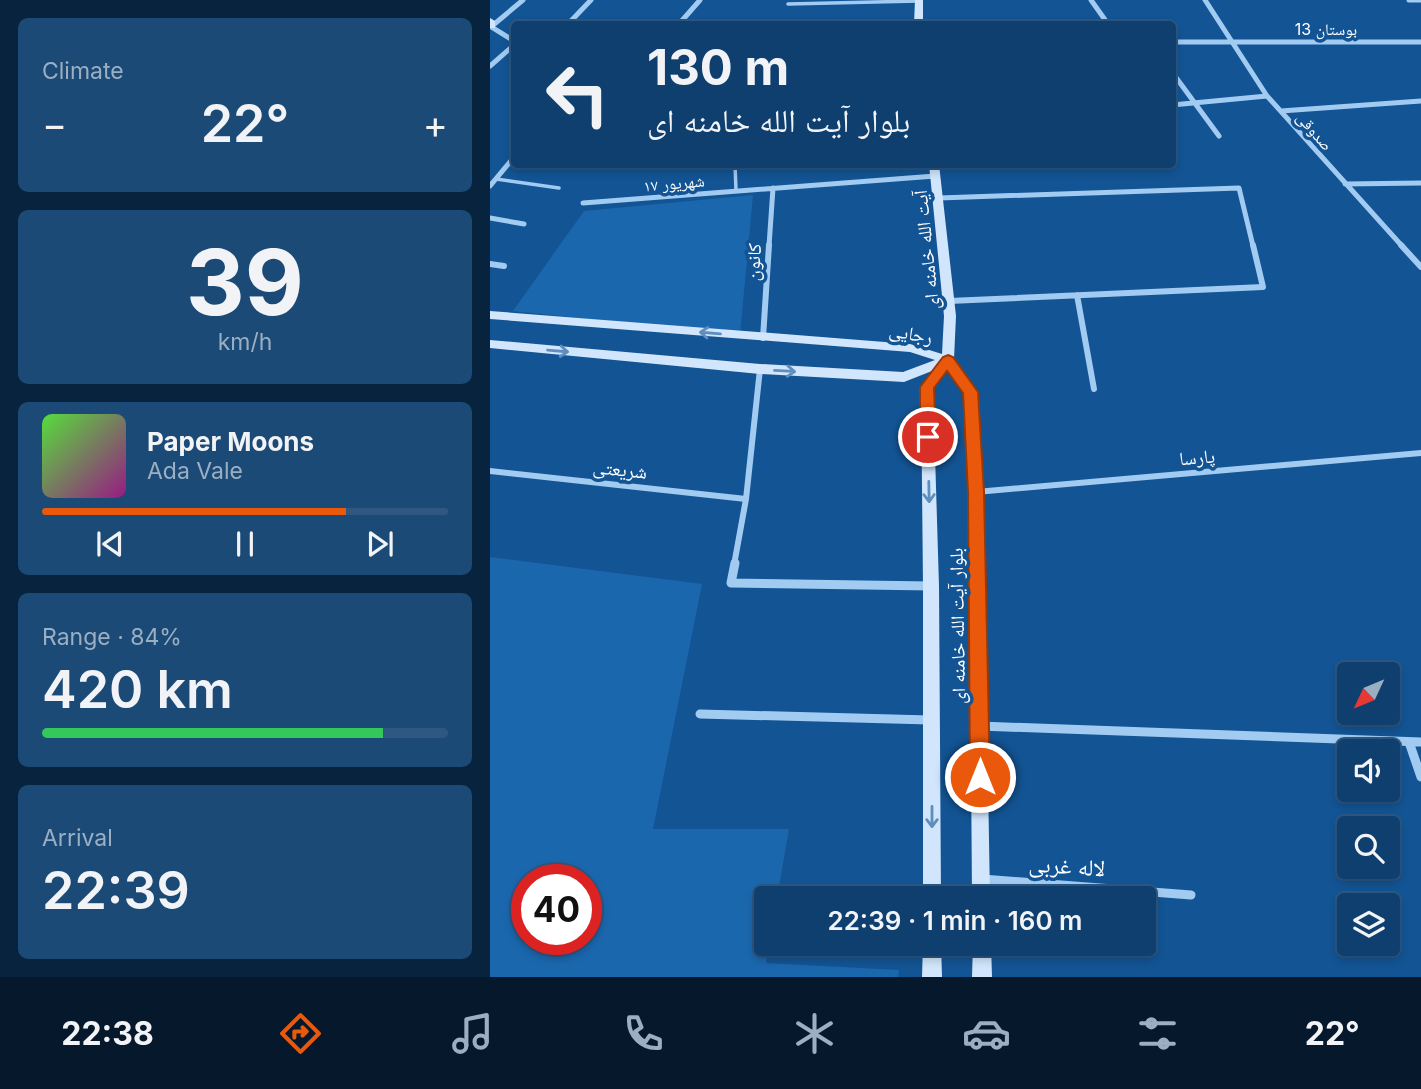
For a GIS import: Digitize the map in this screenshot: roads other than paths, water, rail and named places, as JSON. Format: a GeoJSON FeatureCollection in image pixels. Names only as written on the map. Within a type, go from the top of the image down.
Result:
{"type":"FeatureCollection","features":[{"type":"Feature","properties":{"kind":"street"},"geometry":{"type":"LineString","coordinates":[[511,41],[491,24],[523,0]]}},
{"type":"Feature","properties":{"kind":"street"},"geometry":{"type":"LineString","coordinates":[[571,21],[591,0]]}},
{"type":"Feature","properties":{"kind":"street"},"geometry":{"type":"LineString","coordinates":[[682,21],[700,0]]}},
{"type":"Feature","properties":{"kind":"street"},"geometry":{"type":"LineString","coordinates":[[919,0],[919,21]]}},
{"type":"Feature","properties":{"kind":"street"},"geometry":{"type":"LineString","coordinates":[[1091,0],[1106,21]]}},
{"type":"Feature","properties":{"kind":"street","name":"صدوقی"},"geometry":{"type":"LineString","coordinates":[[1205,0],[1267,96],[1419,264]]}},
{"type":"Feature","properties":{"kind":"street"},"geometry":{"type":"LineString","coordinates":[[1409,0],[1421,0]]}},
{"type":"Feature","properties":{"kind":"street","name":"بوستان 13"},"geometry":{"type":"LineString","coordinates":[[1176,42],[1421,42]]}},
{"type":"Feature","properties":{"kind":"street"},"geometry":{"type":"LineString","coordinates":[[490,66],[511,46]]}},
{"type":"Feature","properties":{"kind":"street"},"geometry":{"type":"LineString","coordinates":[[1176,77],[1219,136]]}},
{"type":"Feature","properties":{"kind":"street"},"geometry":{"type":"LineString","coordinates":[[1176,105],[1267,96]]}},
{"type":"Feature","properties":{"kind":"street"},"geometry":{"type":"LineString","coordinates":[[1281,111],[1420,103]]}},
{"type":"Feature","properties":{"kind":"street"},"geometry":{"type":"LineString","coordinates":[[490,186],[511,161]]}},
{"type":"Feature","properties":{"kind":"street","name":"۱۷ شهریور"},"geometry":{"type":"LineString","coordinates":[[583,203],[773,188],[935,170]]}},
{"type":"Feature","properties":{"kind":"street","name":"آیت الله خامنه ای"},"geometry":{"type":"LineString","coordinates":[[935,170],[949,301],[948,360]]}},
{"type":"Feature","properties":{"kind":"street"},"geometry":{"type":"LineString","coordinates":[[1345,184],[1421,183]]}},
{"type":"Feature","properties":{"kind":"street","name":"کانون"},"geometry":{"type":"LineString","coordinates":[[763,338],[773,188]]}},
{"type":"Feature","properties":{"kind":"street"},"geometry":{"type":"LineString","coordinates":[[939,198],[1240,188],[1264,287],[949,301]]}},
{"type":"Feature","properties":{"kind":"street"},"geometry":{"type":"LineString","coordinates":[[490,218],[524,224]]}},
{"type":"Feature","properties":{"kind":"street"},"geometry":{"type":"LineString","coordinates":[[490,264],[504,266]]}},
{"type":"Feature","properties":{"kind":"street"},"geometry":{"type":"LineString","coordinates":[[1077,295],[1094,388]]}},
{"type":"Feature","properties":{"kind":"street","name":"رجایی"},"geometry":{"type":"LineString","coordinates":[[490,315],[910,348],[948,360]]}},
{"type":"Feature","properties":{"kind":"street","name":"رجایی"},"geometry":{"type":"LineString","coordinates":[[490,344],[760,369],[904,377],[948,360]]}},
{"type":"Feature","properties":{"kind":"street","name":"بلوار آیت الله خامنه ای"},"geometry":{"type":"LineString","coordinates":[[932,886],[927,387],[948,360],[971,392],[976,492],[981,886]]}},
{"type":"Feature","properties":{"kind":"street"},"geometry":{"type":"LineString","coordinates":[[760,369],[746,499],[732,583],[931,586]]}},
{"type":"Feature","properties":{"kind":"street","name":"پارسا"},"geometry":{"type":"LineString","coordinates":[[976,492],[1421,453]]}},
{"type":"Feature","properties":{"kind":"street","name":"شریعتی"},"geometry":{"type":"LineString","coordinates":[[490,471],[746,499]]}},
{"type":"Feature","properties":{"kind":"street"},"geometry":{"type":"LineString","coordinates":[[700,714],[931,720]]}},
{"type":"Feature","properties":{"kind":"street"},"geometry":{"type":"LineString","coordinates":[[980,726],[1421,742]]}},
{"type":"Feature","properties":{"kind":"street"},"geometry":{"type":"LineString","coordinates":[[1409,742],[1421,777]]}},
{"type":"Feature","properties":{"kind":"street","name":"لاله غربی"},"geometry":{"type":"LineString","coordinates":[[981,879],[1191,895]]}},
{"type":"Feature","properties":{"kind":"street"},"geometry":{"type":"LineString","coordinates":[[932,956],[932,977]]}},
{"type":"Feature","properties":{"kind":"street"},"geometry":{"type":"LineString","coordinates":[[982,956],[982,977]]}},
{"type":"Feature","properties":{"kind":"lane"},"geometry":{"type":"LineString","coordinates":[[788,4],[919,0]]}},
{"type":"Feature","properties":{"kind":"lane"},"geometry":{"type":"LineString","coordinates":[[735,168],[736,191]]}},
{"type":"Feature","properties":{"kind":"lane"},"geometry":{"type":"LineString","coordinates":[[496,179],[559,188]]}}]}
